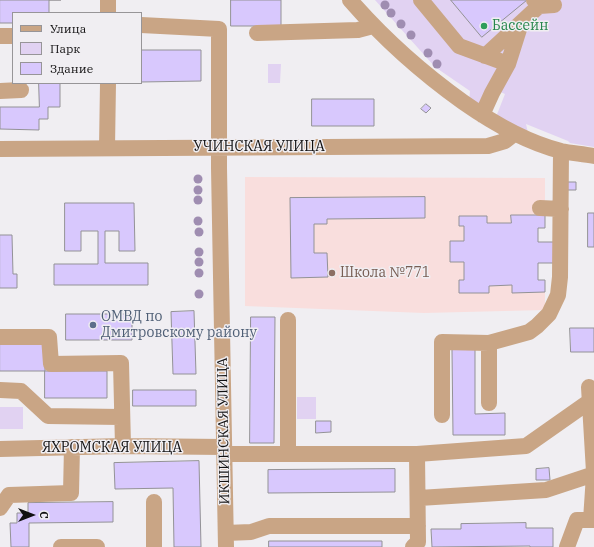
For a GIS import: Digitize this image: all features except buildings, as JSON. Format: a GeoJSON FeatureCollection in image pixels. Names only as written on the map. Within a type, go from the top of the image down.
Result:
{"type":"FeatureCollection","features":[{"type":"Feature","properties":{"kind":"street"},"geometry":{"type":"LineString","coordinates":[[108,0],[108,12]]}},
{"type":"Feature","properties":{"kind":"street"},"geometry":{"type":"LineString","coordinates":[[350,0],[373,26],[408,59],[435,82],[482,115],[514,134],[561,151],[594,156]]}},
{"type":"Feature","properties":{"kind":"street"},"geometry":{"type":"LineString","coordinates":[[421,0],[459,46],[508,64]]}},
{"type":"Feature","properties":{"kind":"street"},"geometry":{"type":"LineString","coordinates":[[485,56],[542,4]]}},
{"type":"Feature","properties":{"kind":"street"},"geometry":{"type":"LineString","coordinates":[[482,115],[508,64],[521,23]]}},
{"type":"Feature","properties":{"kind":"street","name":"ИКШИНСКАЯ УЛИЦА"},"geometry":{"type":"LineString","coordinates":[[142,25],[219,29],[219,147],[226,540]]}},
{"type":"Feature","properties":{"kind":"street"},"geometry":{"type":"LineString","coordinates":[[257,33],[358,30],[373,26]]}},
{"type":"Feature","properties":{"kind":"street"},"geometry":{"type":"LineString","coordinates":[[0,36],[12,36]]}},
{"type":"Feature","properties":{"kind":"street"},"geometry":{"type":"LineString","coordinates":[[107,148],[108,84]]}},
{"type":"Feature","properties":{"kind":"street"},"geometry":{"type":"LineString","coordinates":[[0,91],[21,90]]}},
{"type":"Feature","properties":{"kind":"street","name":"УЧИНСКАЯ УЛИЦА"},"geometry":{"type":"LineString","coordinates":[[0,149],[488,146],[505,141],[514,134]]}},
{"type":"Feature","properties":{"kind":"street"},"geometry":{"type":"LineString","coordinates":[[442,414],[442,342],[489,343],[529,332],[544,320],[555,304],[559,287],[561,151]]}},
{"type":"Feature","properties":{"kind":"street"},"geometry":{"type":"LineString","coordinates":[[540,208],[561,208]]}},
{"type":"Feature","properties":{"kind":"street"},"geometry":{"type":"LineString","coordinates":[[288,320],[288,454]]}},
{"type":"Feature","properties":{"kind":"street"},"geometry":{"type":"LineString","coordinates":[[0,337],[50,338],[51,364],[121,363],[121,417],[123,446]]}},
{"type":"Feature","properties":{"kind":"street"},"geometry":{"type":"LineString","coordinates":[[489,343],[489,403]]}},
{"type":"Feature","properties":{"kind":"street"},"geometry":{"type":"LineString","coordinates":[[567,547],[577,520],[592,520],[594,474],[592,389]]}},
{"type":"Feature","properties":{"kind":"street","name":"ЯХРОМСКАЯ УЛИЦА"},"geometry":{"type":"LineString","coordinates":[[0,449],[123,446],[288,454],[417,454],[526,446],[592,389]]}},
{"type":"Feature","properties":{"kind":"street"},"geometry":{"type":"LineString","coordinates":[[0,390],[21,391],[48,416],[121,417]]}},
{"type":"Feature","properties":{"kind":"street"},"geometry":{"type":"LineString","coordinates":[[0,508],[9,495],[71,493],[72,447]]}},
{"type":"Feature","properties":{"kind":"street"},"geometry":{"type":"LineString","coordinates":[[417,454],[419,498],[417,545]]}},
{"type":"Feature","properties":{"kind":"street"},"geometry":{"type":"LineString","coordinates":[[419,498],[546,490],[594,474]]}},
{"type":"Feature","properties":{"kind":"street"},"geometry":{"type":"LineString","coordinates":[[154,502],[154,547]]}},
{"type":"Feature","properties":{"kind":"street"},"geometry":{"type":"LineString","coordinates":[[226,540],[269,526],[418,526]]}},
{"type":"Feature","properties":{"kind":"street"},"geometry":{"type":"LineString","coordinates":[[61,547],[97,547]]}},
{"type":"Feature","properties":{"kind":"shaded area"},"geometry":{"type":"Polygon","coordinates":[[[245,177],[545,178],[545,228],[538,228],[538,280],[545,280],[545,310],[424,313],[245,306],[245,177]]]}},
{"type":"Feature","properties":{"kind":"green space"},"geometry":{"type":"Polygon","coordinates":[[[375,0],[594,0],[594,147],[570,143],[526,124],[528,133],[496,117],[505,94],[496,90],[484,107],[469,102],[470,91],[435,67],[375,0]]]}},
{"type":"Feature","properties":{"kind":"green space"},"geometry":{"type":"Polygon","coordinates":[[[268,64],[281,64],[280,83],[268,83],[268,64]]]}},
{"type":"Feature","properties":{"kind":"green space"},"geometry":{"type":"Polygon","coordinates":[[[297,397],[316,397],[316,419],[297,419],[297,397]]]}},
{"type":"Feature","properties":{"kind":"green space"},"geometry":{"type":"Polygon","coordinates":[[[0,407],[23,407],[23,429],[0,429],[0,407]]]}},
{"type":"Feature","properties":{"kind":"place","name":"Бассейн"},"geometry":{"type":"Point","coordinates":[484,26]}},
{"type":"Feature","properties":{"kind":"place","name":"Школа №771"},"geometry":{"type":"Point","coordinates":[332,273]}},
{"type":"Feature","properties":{"kind":"place","name":"ОМВД по Дмитровскому району"},"geometry":{"type":"Point","coordinates":[93,325]}}]}
